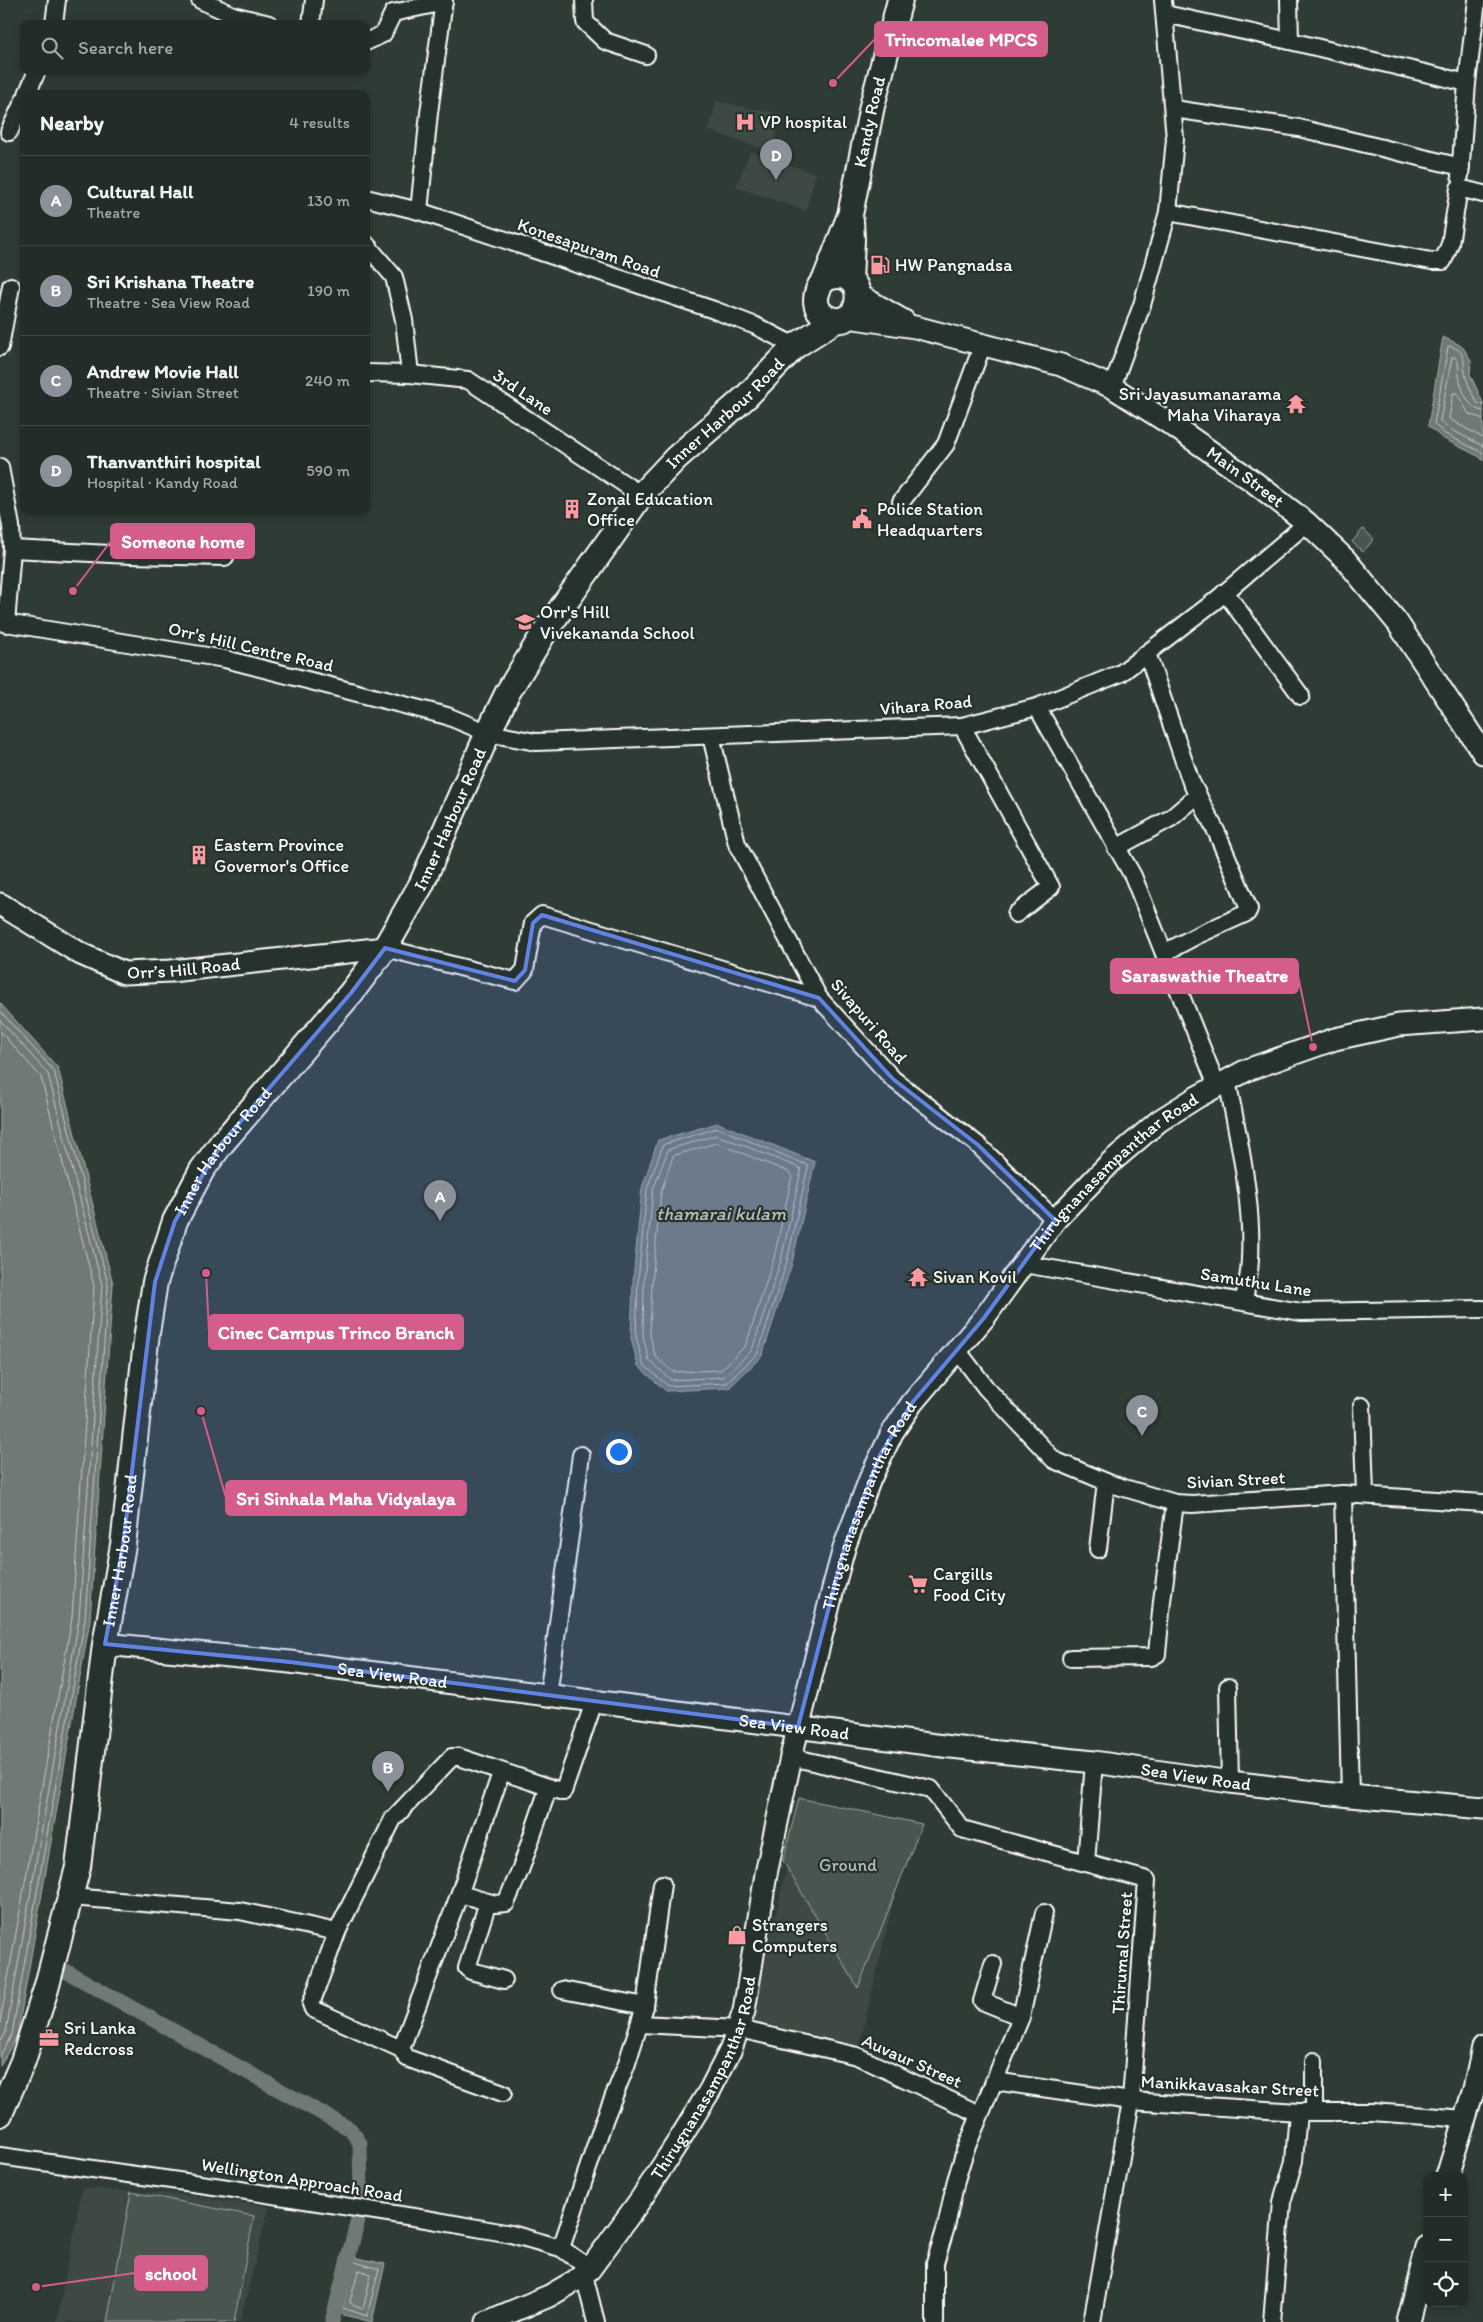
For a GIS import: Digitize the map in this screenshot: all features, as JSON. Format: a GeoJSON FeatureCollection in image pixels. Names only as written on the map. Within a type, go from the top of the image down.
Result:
{"type":"FeatureCollection","features":[{"type":"Feature","properties":{"kind":"highway","name":"Kandy Road"},"geometry":{"type":"LineString","coordinates":[[825,279],[850,215],[872,106],[900,0]]}},
{"type":"Feature","properties":{"kind":"highway","name":"Kandy Road"},"geometry":{"type":"LineString","coordinates":[[850,215],[854,288]]}},
{"type":"Feature","properties":{"kind":"highway"},"geometry":{"type":"LineString","coordinates":[[833,276],[842,276],[854,288],[854,311],[842,318],[823,315],[815,302],[815,294],[825,279],[833,276]]}},
{"type":"Feature","properties":{"kind":"highway","name":"Inner Harbour Road"},"geometry":{"type":"LineString","coordinates":[[795,346],[815,302]]}},
{"type":"Feature","properties":{"kind":"highway","name":"Inner Harbour Road"},"geometry":{"type":"LineString","coordinates":[[0,2114],[23,2061],[46,1989],[71,1897],[83,1832],[105,1644],[123,1545],[147,1333],[155,1282],[175,1221],[202,1170],[222,1143],[351,993],[385,948],[421,884],[508,692],[544,633],[641,495],[676,458],[747,396],[795,346],[842,318]]}},
{"type":"Feature","properties":{"kind":"main road","name":"Main Street"},"geometry":{"type":"LineString","coordinates":[[854,288],[916,327]]}},
{"type":"Feature","properties":{"kind":"main road","name":"Main Street"},"geometry":{"type":"LineString","coordinates":[[842,318],[916,327],[1061,365],[1112,387],[1240,472],[1306,523],[1345,559],[1378,596],[1424,662],[1483,753]]}},
{"type":"Feature","properties":{"kind":"main road","name":"Orr’s Hill Road"},"geometry":{"type":"LineString","coordinates":[[0,904],[81,954],[124,973],[172,971],[385,948]]}},
{"type":"Feature","properties":{"kind":"main road","name":"Thirugnanasampanthar Road"},"geometry":{"type":"LineString","coordinates":[[587,2272],[641,2199],[700,2108],[721,2071],[739,2029],[751,1975],[766,1874],[791,1757],[845,1545],[870,1479],[892,1433],[912,1403],[958,1351],[1055,1220],[1080,1192],[1146,1131],[1222,1084],[1266,1062],[1357,1033],[1399,1025],[1483,1019]]}},
{"type":"Feature","properties":{"kind":"main road","name":"Sea View Road"},"geometry":{"type":"LineString","coordinates":[[105,1644],[195,1651],[952,1747],[1094,1762],[1230,1782],[1350,1796],[1483,1808]]}},
{"type":"Feature","properties":{"kind":"main road"},"geometry":{"type":"LineString","coordinates":[[1448,2172],[1466,2119],[1479,2090],[1483,2047]]}},
{"type":"Feature","properties":{"kind":"main road"},"geometry":{"type":"LineString","coordinates":[[1408,2322],[1423,2262]]}},
{"type":"Feature","properties":{"kind":"main road"},"geometry":{"type":"LineString","coordinates":[[487,2322],[535,2303],[587,2272]]}},
{"type":"Feature","properties":{"kind":"street"},"geometry":{"type":"LineString","coordinates":[[54,20],[57,0]]}},
{"type":"Feature","properties":{"kind":"street"},"geometry":{"type":"LineString","coordinates":[[200,0],[232,15],[253,20]]}},
{"type":"Feature","properties":{"kind":"street"},"geometry":{"type":"LineString","coordinates":[[312,20],[314,0]]}},
{"type":"Feature","properties":{"kind":"street"},"geometry":{"type":"LineString","coordinates":[[584,0],[584,22],[605,41],[646,55]]}},
{"type":"Feature","properties":{"kind":"street"},"geometry":{"type":"LineString","coordinates":[[1289,0],[1290,41]]}},
{"type":"Feature","properties":{"kind":"street"},"geometry":{"type":"LineString","coordinates":[[1168,212],[1431,261],[1443,261],[1450,244],[1459,188],[1467,83],[1477,0]]}},
{"type":"Feature","properties":{"kind":"street"},"geometry":{"type":"LineString","coordinates":[[370,40],[383,34],[394,6],[444,1],[429,113],[419,211]]}},
{"type":"Feature","properties":{"kind":"street"},"geometry":{"type":"LineString","coordinates":[[1112,387],[1142,305],[1168,212],[1175,139],[1164,7],[1290,41],[1467,83]]}},
{"type":"Feature","properties":{"kind":"street"},"geometry":{"type":"LineString","coordinates":[[29,90],[35,75]]}},
{"type":"Feature","properties":{"kind":"street"},"geometry":{"type":"LineString","coordinates":[[1174,109],[1299,128],[1461,167]]}},
{"type":"Feature","properties":{"kind":"street"},"geometry":{"type":"LineString","coordinates":[[11,132],[20,110]]}},
{"type":"Feature","properties":{"kind":"street"},"geometry":{"type":"LineString","coordinates":[[1459,188],[1483,194]]}},
{"type":"Feature","properties":{"kind":"street","name":"Konesapuram Road"},"geometry":{"type":"LineString","coordinates":[[370,199],[419,211],[714,310],[756,326],[795,346]]}},
{"type":"Feature","properties":{"kind":"street"},"geometry":{"type":"LineString","coordinates":[[370,249],[394,277],[404,320],[410,374]]}},
{"type":"Feature","properties":{"kind":"street"},"geometry":{"type":"LineString","coordinates":[[0,347],[11,286]]}},
{"type":"Feature","properties":{"kind":"street"},"geometry":{"type":"LineString","coordinates":[[901,502],[946,444],[983,344]]}},
{"type":"Feature","properties":{"kind":"street","name":"3rd Lane"},"geometry":{"type":"LineString","coordinates":[[370,373],[410,374],[468,380],[641,495]]}},
{"type":"Feature","properties":{"kind":"street"},"geometry":{"type":"LineString","coordinates":[[0,467],[11,526],[12,549],[3,623]]}},
{"type":"Feature","properties":{"kind":"street","name":"Vihara Road"},"geometry":{"type":"LineString","coordinates":[[488,733],[536,742],[962,726],[1037,707],[1121,672],[1225,592],[1306,523]]}},
{"type":"Feature","properties":{"kind":"street"},"geometry":{"type":"LineString","coordinates":[[12,549],[130,555],[225,557]]}},
{"type":"Feature","properties":{"kind":"street"},"geometry":{"type":"LineString","coordinates":[[1225,592],[1301,696]]}},
{"type":"Feature","properties":{"kind":"street","name":"Orr's Hill Centre Road"},"geometry":{"type":"LineString","coordinates":[[3,623],[225,659],[447,716],[488,733]]}},
{"type":"Feature","properties":{"kind":"street"},"geometry":{"type":"LineString","coordinates":[[1147,652],[1176,739],[1198,795],[1217,833],[1249,912],[1164,953]]}},
{"type":"Feature","properties":{"kind":"street"},"geometry":{"type":"LineString","coordinates":[[1037,707],[1133,876],[1164,953],[1222,1084],[1239,1138],[1251,1242],[1243,1301]]}},
{"type":"Feature","properties":{"kind":"street"},"geometry":{"type":"LineString","coordinates":[[962,726],[1050,885],[1049,890],[1016,914]]}},
{"type":"Feature","properties":{"kind":"street","name":"Sivapuri Road"},"geometry":{"type":"LineString","coordinates":[[711,736],[737,844],[819,998],[893,1079],[978,1144],[1055,1220]]}},
{"type":"Feature","properties":{"kind":"street"},"geometry":{"type":"LineString","coordinates":[[1116,848],[1170,818],[1198,795]]}},
{"type":"Feature","properties":{"kind":"street"},"geometry":{"type":"LineString","coordinates":[[385,948],[515,981],[525,970],[534,923],[542,915],[819,998]]}},
{"type":"Feature","properties":{"kind":"street","name":"Samuthu Lane"},"geometry":{"type":"LineString","coordinates":[[1024,1264],[1301,1312],[1483,1310]]}},
{"type":"Feature","properties":{"kind":"street","name":"Sivian Street"},"geometry":{"type":"LineString","coordinates":[[958,1351],[986,1388],[1054,1460],[1106,1482],[1175,1503],[1192,1504],[1343,1494],[1483,1503]]}},
{"type":"Feature","properties":{"kind":"street"},"geometry":{"type":"LineString","coordinates":[[1362,1406],[1365,1494]]}},
{"type":"Feature","properties":{"kind":"street"},"geometry":{"type":"LineString","coordinates":[[548,1696],[581,1455]]}},
{"type":"Feature","properties":{"kind":"street"},"geometry":{"type":"LineString","coordinates":[[1098,1549],[1106,1482]]}},
{"type":"Feature","properties":{"kind":"street"},"geometry":{"type":"LineString","coordinates":[[1343,1494],[1350,1796]]}},
{"type":"Feature","properties":{"kind":"street"},"geometry":{"type":"LineString","coordinates":[[1072,1658],[1152,1656],[1157,1654],[1175,1503]]}},
{"type":"Feature","properties":{"kind":"street"},"geometry":{"type":"LineString","coordinates":[[1228,1687],[1230,1782]]}},
{"type":"Feature","properties":{"kind":"street"},"geometry":{"type":"LineString","coordinates":[[504,2093],[407,2058],[401,2049],[313,2009],[312,2004],[338,1932],[393,1819],[452,1757],[459,1757],[501,1773],[562,1792],[594,1702]]}},
{"type":"Feature","properties":{"kind":"street","name":"Thirumal Street"},"geometry":{"type":"LineString","coordinates":[[791,1757],[931,1789],[962,1829],[1148,1880],[1131,2101],[1092,2322]]}},
{"type":"Feature","properties":{"kind":"street"},"geometry":{"type":"LineString","coordinates":[[1086,1863],[1094,1762]]}},
{"type":"Feature","properties":{"kind":"street"},"geometry":{"type":"LineString","coordinates":[[401,2049],[460,1894],[501,1773]]}},
{"type":"Feature","properties":{"kind":"street"},"geometry":{"type":"LineString","coordinates":[[460,1894],[495,1904],[506,1903],[521,1868],[548,1788]]}},
{"type":"Feature","properties":{"kind":"street"},"geometry":{"type":"LineString","coordinates":[[561,2248],[605,2118],[626,2066],[645,2006],[662,1884]]}},
{"type":"Feature","properties":{"kind":"street"},"geometry":{"type":"LineString","coordinates":[[71,1897],[240,1911],[338,1932]]}},
{"type":"Feature","properties":{"kind":"street"},"geometry":{"type":"LineString","coordinates":[[488,1902],[467,1968],[471,1971],[504,1980]]}},
{"type":"Feature","properties":{"kind":"street"},"geometry":{"type":"LineString","coordinates":[[935,2322],[935,2263],[946,2228],[965,2151],[979,2114],[1022,2017],[1044,1913]]}},
{"type":"Feature","properties":{"kind":"street"},"geometry":{"type":"LineString","coordinates":[[993,1964],[982,2001],[1022,2017]]}},
{"type":"Feature","properties":{"kind":"street"},"geometry":{"type":"LineString","coordinates":[[562,1990],[645,2006]]}},
{"type":"Feature","properties":{"kind":"street","name":"Auvaur Street"},"geometry":{"type":"LineString","coordinates":[[640,2024],[739,2029],[857,2056],[979,2114]]}},
{"type":"Feature","properties":{"kind":"street"},"geometry":{"type":"LineString","coordinates":[[1272,2322],[1282,2202],[1306,2112],[1314,2062]]}},
{"type":"Feature","properties":{"kind":"street","name":"Manikkavasakar Street"},"geometry":{"type":"LineString","coordinates":[[994,2081],[1131,2101],[1306,2112],[1372,2112],[1466,2119]]}},
{"type":"Feature","properties":{"kind":"street","name":"Wellington Approach Road"},"geometry":{"type":"LineString","coordinates":[[0,2156],[426,2219],[511,2234],[561,2248],[587,2272]]}},
{"type":"Feature","properties":{"kind":"street"},"geometry":{"type":"LineString","coordinates":[[587,2272],[596,2322]]}},
{"type":"Feature","properties":{"kind":"highlighted area"},"geometry":{"type":"Polygon","coordinates":[[[542,915],[819,998],[893,1079],[978,1145],[1055,1220],[984,1318],[912,1403],[880,1455],[845,1545],[798,1727],[290,1662],[105,1644],[123,1545],[155,1282],[175,1221],[222,1143],[351,993],[385,948],[515,981],[525,970],[533,923],[542,915]]]}},
{"type":"Feature","properties":{"kind":"shaded area","name":"VP hospital"},"geometry":{"type":"Polygon","coordinates":[[[716,101],[781,114],[772,152],[709,131],[716,101]]]}},
{"type":"Feature","properties":{"kind":"shaded area"},"geometry":{"type":"Polygon","coordinates":[[[750,151],[816,174],[806,211],[736,187],[750,151]]]}},
{"type":"Feature","properties":{"kind":"shaded area"},"geometry":{"type":"Polygon","coordinates":[[[801,1804],[910,1830],[857,2056],[750,2026],[801,1804]]]}},
{"type":"Feature","properties":{"kind":"shaded area"},"geometry":{"type":"Polygon","coordinates":[[[82,2188],[186,2195],[269,2207],[240,2322],[57,2322],[82,2188]]]}},
{"type":"Feature","properties":{"kind":"green space"},"geometry":{"type":"Polygon","coordinates":[[[1363,529],[1374,539],[1363,552],[1352,542],[1363,529]]]}},
{"type":"Feature","properties":{"kind":"green space","name":"Ground"},"geometry":{"type":"Polygon","coordinates":[[[799,1798],[922,1824],[858,1988],[783,1861],[799,1798]]]}},
{"type":"Feature","properties":{"kind":"green space"},"geometry":{"type":"Polygon","coordinates":[[[131,2192],[254,2216],[234,2322],[107,2322],[131,2192]]]}},
{"type":"Feature","properties":{"kind":"water"},"geometry":{"type":"Polygon","coordinates":[[[1443,337],[1462,346],[1471,360],[1470,374],[1483,403],[1483,461],[1480,457],[1442,438],[1428,426],[1443,337]]]}},
{"type":"Feature","properties":{"kind":"water"},"geometry":{"type":"Polygon","coordinates":[[[0,1003],[58,1068],[113,1284],[90,1620],[17,2036],[0,2066],[0,1003]]]}},
{"type":"Feature","properties":{"kind":"water","name":"thamarai kulam"},"geometry":{"type":"Polygon","coordinates":[[[718,1123],[815,1162],[792,1263],[762,1356],[729,1388],[666,1391],[638,1366],[631,1338],[633,1281],[642,1188],[658,1140],[718,1123]]]}},
{"type":"Feature","properties":{"kind":"water"},"geometry":{"type":"Polygon","coordinates":[[[349,2256],[385,2264],[372,2322],[336,2313],[349,2256]]]}},
{"type":"Feature","properties":{"kind":"waterway"},"geometry":{"type":"LineString","coordinates":[[62,1969],[350,2129],[360,2143],[361,2197]]}},
{"type":"Feature","properties":{"kind":"waterway"},"geometry":{"type":"LineString","coordinates":[[332,2322],[358,2219]]}},
{"type":"Feature","properties":{"kind":"place","name":"Trincomalee MPCS"},"geometry":{"type":"Point","coordinates":[833,83]}},
{"type":"Feature","properties":{"kind":"place","name":"VP hospital"},"geometry":{"type":"Point","coordinates":[745,122]}},
{"type":"Feature","properties":{"kind":"place","name":"Thanvanthiri hospital"},"geometry":{"type":"Point","coordinates":[776,180]}},
{"type":"Feature","properties":{"kind":"place","name":"HW Pangnadsa"},"geometry":{"type":"Point","coordinates":[880,265]}},
{"type":"Feature","properties":{"kind":"place","name":"Sri Jayasumanarama Maha Viharaya"},"geometry":{"type":"Point","coordinates":[1296,404]}},
{"type":"Feature","properties":{"kind":"place","name":"Zonal Education Office"},"geometry":{"type":"Point","coordinates":[572,509]}},
{"type":"Feature","properties":{"kind":"place","name":"Police Station Headquarters"},"geometry":{"type":"Point","coordinates":[862,519]}},
{"type":"Feature","properties":{"kind":"place","name":"Someone home"},"geometry":{"type":"Point","coordinates":[73,591]}},
{"type":"Feature","properties":{"kind":"place","name":"Orr's Hill Vivekananda School"},"geometry":{"type":"Point","coordinates":[525,622]}},
{"type":"Feature","properties":{"kind":"place","name":"Eastern Province Governor's Office"},"geometry":{"type":"Point","coordinates":[199,855]}},
{"type":"Feature","properties":{"kind":"place","name":"Saraswathie Theatre"},"geometry":{"type":"Point","coordinates":[1313,1047]}},
{"type":"Feature","properties":{"kind":"place","name":"Cultural Hall"},"geometry":{"type":"Point","coordinates":[440,1221]}},
{"type":"Feature","properties":{"kind":"place","name":"Cinec Campus Trinco Branch"},"geometry":{"type":"Point","coordinates":[206,1273]}},
{"type":"Feature","properties":{"kind":"place","name":"Sivan Kovil"},"geometry":{"type":"Point","coordinates":[918,1277]}},
{"type":"Feature","properties":{"kind":"place","name":"Sri Sinhala Maha Vidyalaya"},"geometry":{"type":"Point","coordinates":[201,1411]}},
{"type":"Feature","properties":{"kind":"place","name":"Andrew Movie Hall"},"geometry":{"type":"Point","coordinates":[1142,1436]}},
{"type":"Feature","properties":{"kind":"place","name":"Cargills Food City"},"geometry":{"type":"Point","coordinates":[918,1584]}},
{"type":"Feature","properties":{"kind":"place","name":"Sri Krishana Theatre"},"geometry":{"type":"Point","coordinates":[388,1792]}},
{"type":"Feature","properties":{"kind":"place","name":"Strangers Computers"},"geometry":{"type":"Point","coordinates":[737,1935]}},
{"type":"Feature","properties":{"kind":"place","name":"Sri Lanka Redcross"},"geometry":{"type":"Point","coordinates":[49,2038]}},
{"type":"Feature","properties":{"kind":"place","name":"school"},"geometry":{"type":"Point","coordinates":[36,2287]}}]}
